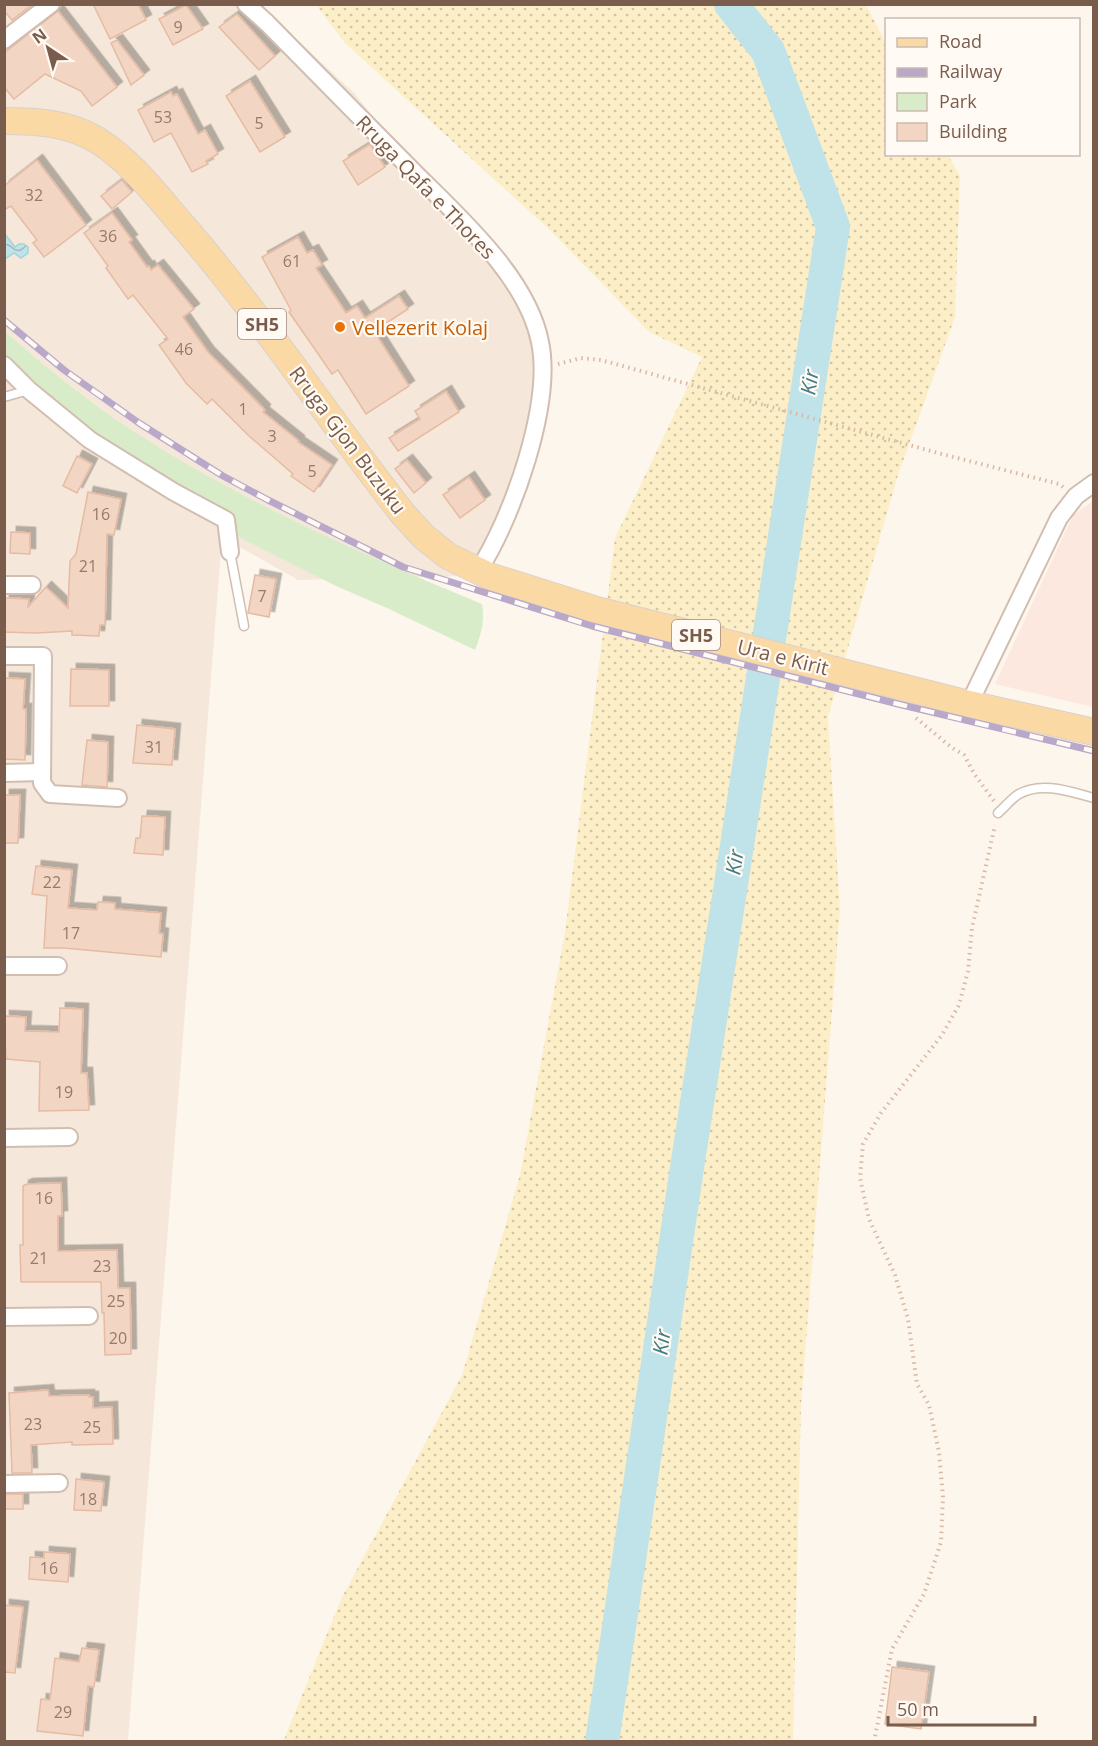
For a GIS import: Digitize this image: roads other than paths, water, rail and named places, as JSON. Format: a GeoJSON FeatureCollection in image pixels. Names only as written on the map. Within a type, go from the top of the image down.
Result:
{"type":"FeatureCollection","features":[{"type":"Feature","properties":{"kind":"main road","name":"Rruga Gjon Buzuku"},"geometry":{"type":"LineString","coordinates":[[4,121],[38,121],[68,127],[95,139],[119,156],[137,173],[224,273],[403,514],[424,537],[448,556],[483,574]]}},
{"type":"Feature","properties":{"kind":"main road","name":"Ura e Kirit"},"geometry":{"type":"LineString","coordinates":[[483,574],[597,610],[969,704]]}},
{"type":"Feature","properties":{"kind":"main road","name":"SH5"},"geometry":{"type":"LineString","coordinates":[[969,704],[1094,732]]}},
{"type":"Feature","properties":{"kind":"street"},"geometry":{"type":"LineString","coordinates":[[4,40],[51,4]]}},
{"type":"Feature","properties":{"kind":"street","name":"Rruga Qafa e Thores"},"geometry":{"type":"LineString","coordinates":[[246,4],[450,207],[487,248],[526,304],[540,342],[543,369],[538,406],[528,452],[514,497],[483,574]]}},
{"type":"Feature","properties":{"kind":"street"},"geometry":{"type":"LineString","coordinates":[[4,365],[29,390],[90,440],[174,492],[226,520],[230,552]]}},
{"type":"Feature","properties":{"kind":"street"},"geometry":{"type":"LineString","coordinates":[[969,704],[1059,518],[1076,496],[1094,483]]}},
{"type":"Feature","properties":{"kind":"street"},"geometry":{"type":"LineString","coordinates":[[4,585],[32,585]]}},
{"type":"Feature","properties":{"kind":"street"},"geometry":{"type":"LineString","coordinates":[[4,656],[43,656],[42,783],[50,794],[118,798]]}},
{"type":"Feature","properties":{"kind":"street"},"geometry":{"type":"LineString","coordinates":[[4,773],[42,772]]}},
{"type":"Feature","properties":{"kind":"street"},"geometry":{"type":"LineString","coordinates":[[4,966],[58,966]]}},
{"type":"Feature","properties":{"kind":"street"},"geometry":{"type":"LineString","coordinates":[[4,1138],[69,1137]]}},
{"type":"Feature","properties":{"kind":"street"},"geometry":{"type":"LineString","coordinates":[[4,1317],[89,1316]]}},
{"type":"Feature","properties":{"kind":"street"},"geometry":{"type":"LineString","coordinates":[[4,1484],[59,1483]]}},
{"type":"Feature","properties":{"kind":"lane"},"geometry":{"type":"LineString","coordinates":[[4,397],[29,390]]}},
{"type":"Feature","properties":{"kind":"lane"},"geometry":{"type":"LineString","coordinates":[[230,552],[244,626]]}},
{"type":"Feature","properties":{"kind":"lane"},"geometry":{"type":"LineString","coordinates":[[998,813],[1020,793],[1037,789],[1058,788],[1094,798]]}},
{"type":"Feature","properties":{"kind":"water"},"geometry":{"type":"Polygon","coordinates":[[[4,233],[15,247],[24,244],[28,247],[28,253],[21,258],[14,253],[5,259],[4,233]]]}},
{"type":"Feature","properties":{"kind":"waterway","name":"Kir"},"geometry":{"type":"LineString","coordinates":[[602,1742],[686,1174],[833,227],[768,51],[731,4]]}},
{"type":"Feature","properties":{"kind":"railway"},"geometry":{"type":"LineString","coordinates":[[4,320],[64,370],[139,423],[223,476],[403,567],[592,626],[1094,751]]}},
{"type":"Feature","properties":{"kind":"place","name":"Vellezerit Kolaj"},"geometry":{"type":"Point","coordinates":[340,327]}}]}
